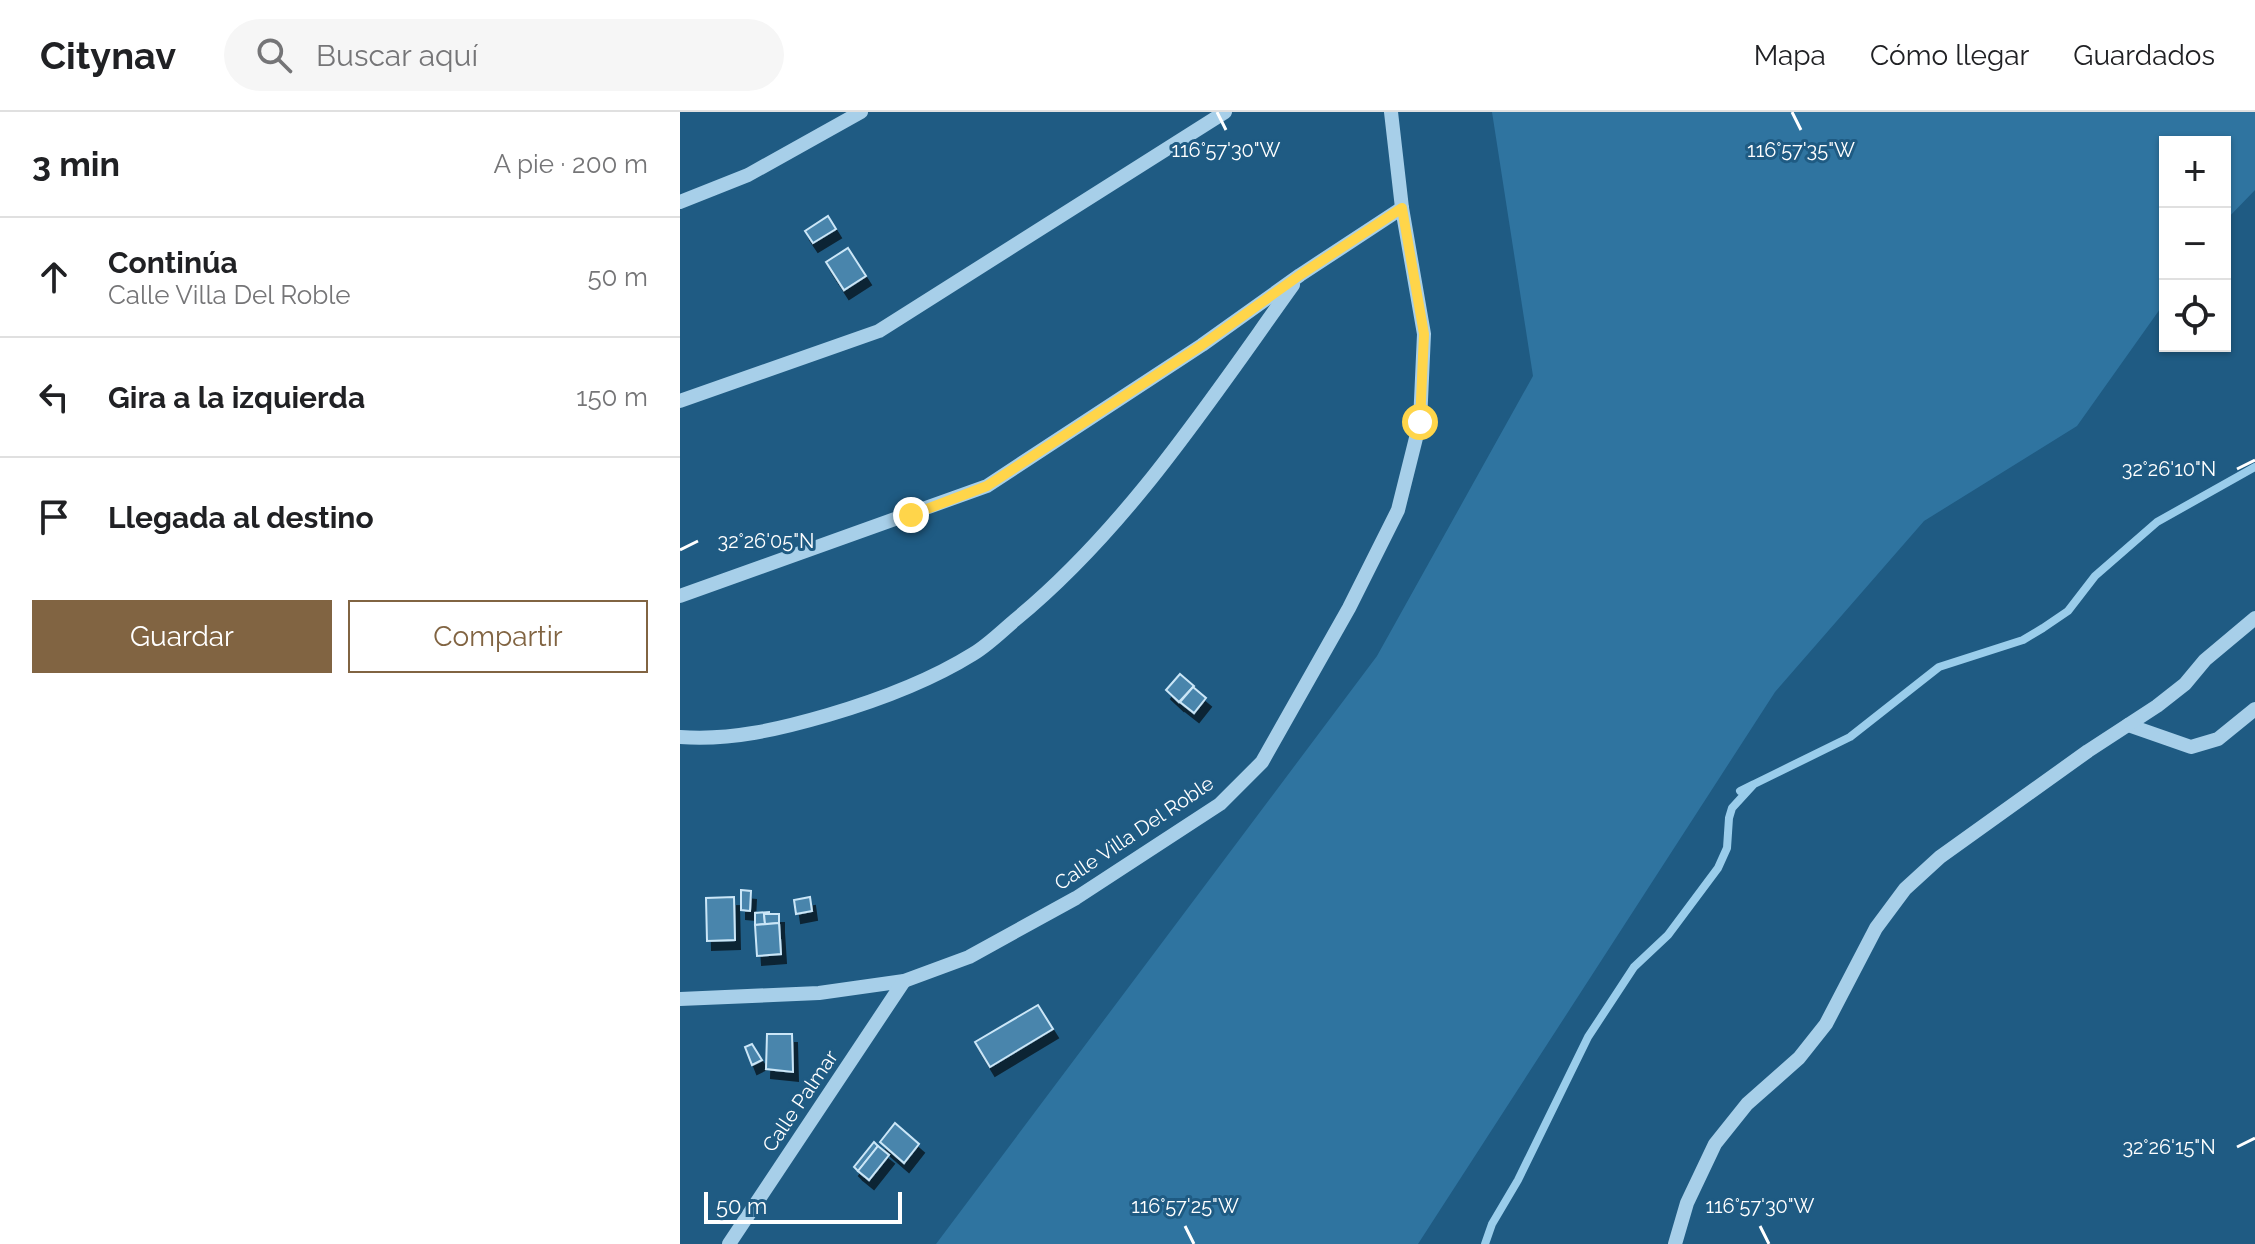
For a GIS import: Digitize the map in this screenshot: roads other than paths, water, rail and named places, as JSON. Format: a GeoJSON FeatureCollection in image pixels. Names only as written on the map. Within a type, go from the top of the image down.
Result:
{"type":"FeatureCollection","features":[{"type":"Feature","properties":{"kind":"street"},"geometry":{"type":"LineString","coordinates":[[680,202],[748,175],[861,112]]}},
{"type":"Feature","properties":{"kind":"street"},"geometry":{"type":"LineString","coordinates":[[680,401],[879,331],[1225,112]]}},
{"type":"Feature","properties":{"kind":"street","name":"Calle Villa Del Roble"},"geometry":{"type":"LineString","coordinates":[[680,999],[819,993],[904,981],[969,957],[1076,898],[1220,804],[1262,762],[1342,622],[1398,510],[1420,422],[1424,334],[1402,208],[1391,112]]}},
{"type":"Feature","properties":{"kind":"street"},"geometry":{"type":"LineString","coordinates":[[680,596],[987,486],[1202,345],[1402,208]]}},
{"type":"Feature","properties":{"kind":"street"},"geometry":{"type":"LineString","coordinates":[[680,737],[709,739],[788,727],[891,696],[974,654],[1039,600],[1095,544],[1183,437],[1300,275]]}},
{"type":"Feature","properties":{"kind":"street"},"geometry":{"type":"LineString","coordinates":[[1675,1244],[1687,1203],[1715,1144],[1747,1104],[1799,1058],[1826,1024],[1876,928],[1905,889],[1940,857],[2185,684],[2205,660],[2255,618]]}},
{"type":"Feature","properties":{"kind":"street"},"geometry":{"type":"LineString","coordinates":[[2128,725],[2191,747],[2218,739],[2255,709]]}},
{"type":"Feature","properties":{"kind":"street","name":"Calle Palmar"},"geometry":{"type":"LineString","coordinates":[[729,1244],[904,981]]}},
{"type":"Feature","properties":{"kind":"waterway"},"geometry":{"type":"LineString","coordinates":[[1485,1244],[1492,1224],[1518,1180],[1588,1037],[1634,967],[1668,935],[1718,868],[1727,848],[1732,808],[1754,784],[1740,791],[1850,737],[1939,667],[2023,640],[2043,628],[2068,611],[2095,576],[2157,522],[2255,467]]}}]}
